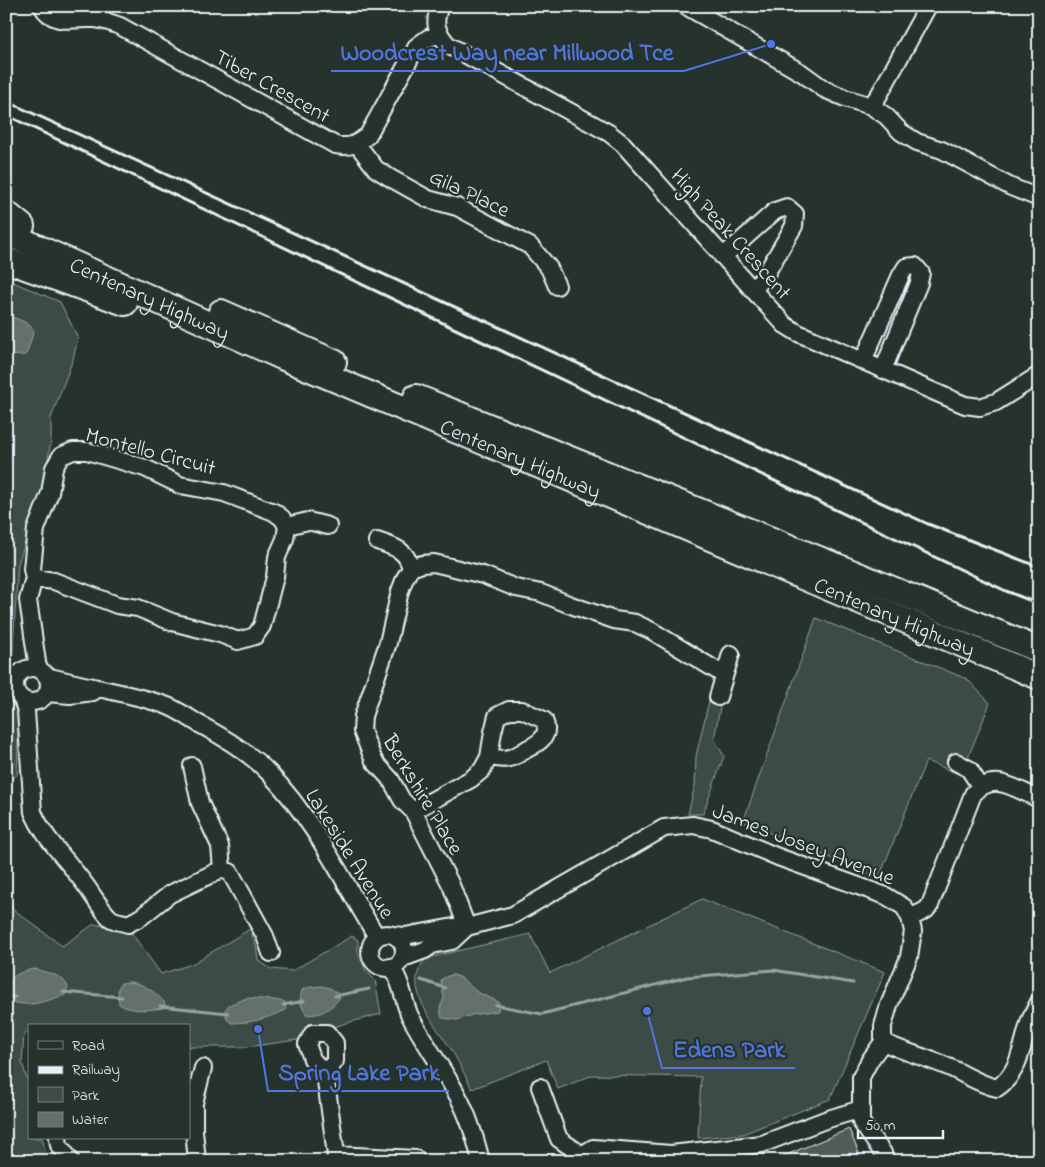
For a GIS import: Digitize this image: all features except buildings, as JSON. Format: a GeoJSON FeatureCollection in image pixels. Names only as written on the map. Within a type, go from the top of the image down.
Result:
{"type":"FeatureCollection","features":[{"type":"Feature","properties":{"kind":"highway","name":"Centenary Highway"},"geometry":{"type":"LineString","coordinates":[[10,223],[282,357],[1039,677]]}},
{"type":"Feature","properties":{"kind":"highway","name":"Centenary Highway"},"geometry":{"type":"LineString","coordinates":[[10,223],[386,385],[839,567],[1039,650]]}},
{"type":"Feature","properties":{"kind":"highway"},"geometry":{"type":"LineString","coordinates":[[6,260],[106,295],[266,356],[282,357]]}},
{"type":"Feature","properties":{"kind":"street","name":"Tiber Crescent"},"geometry":{"type":"LineString","coordinates":[[42,6],[55,19],[71,21],[94,18],[120,26],[335,144],[346,147],[357,144]]}},
{"type":"Feature","properties":{"kind":"street"},"geometry":{"type":"LineString","coordinates":[[357,144],[368,135],[417,46],[428,38],[439,35],[436,22],[440,6]]}},
{"type":"Feature","properties":{"kind":"street"},"geometry":{"type":"LineString","coordinates":[[686,6],[802,73],[824,89],[871,106],[886,116],[901,132],[917,142],[942,150],[1011,187],[1039,198]]}},
{"type":"Feature","properties":{"kind":"street"},"geometry":{"type":"LineString","coordinates":[[871,106],[879,95],[928,6]]}},
{"type":"Feature","properties":{"kind":"street","name":"High Peak Crescent"},"geometry":{"type":"LineString","coordinates":[[439,35],[448,45],[609,133],[623,144],[785,325],[798,333],[965,405],[980,407],[996,402],[1039,374]]}},
{"type":"Feature","properties":{"kind":"street","name":"Gila Place"},"geometry":{"type":"LineString","coordinates":[[357,144],[376,169],[392,179],[428,199],[457,207],[530,246],[549,268],[557,286]]}},
{"type":"Feature","properties":{"kind":"street"},"geometry":{"type":"LineString","coordinates":[[722,256],[775,210],[787,207],[795,214],[794,226],[764,277],[753,290]]}},
{"type":"Feature","properties":{"kind":"street"},"geometry":{"type":"LineString","coordinates":[[863,361],[901,275],[906,267],[915,266],[921,274],[920,283],[883,370]]}},
{"type":"Feature","properties":{"kind":"street","name":"Montello Circuit"},"geometry":{"type":"LineString","coordinates":[[42,673],[28,600],[34,578],[32,570],[36,529],[50,494],[54,468],[61,456],[73,451],[87,451],[145,468],[180,485],[224,493],[274,512],[282,518],[287,526]]}},
{"type":"Feature","properties":{"kind":"street"},"geometry":{"type":"LineString","coordinates":[[34,578],[54,581],[117,605],[138,608],[172,622],[238,640],[255,636],[262,626],[275,578],[277,557],[285,539],[287,526],[308,521],[328,526]]}},
{"type":"Feature","properties":{"kind":"street"},"geometry":{"type":"LineString","coordinates":[[377,541],[404,552],[412,568],[422,564],[434,563],[483,575],[516,588],[541,593],[614,620],[635,623],[724,676]]}},
{"type":"Feature","properties":{"kind":"street","name":"Berkshire Place"},"geometry":{"type":"LineString","coordinates":[[412,568],[405,578],[400,591],[388,642],[363,716],[362,731],[374,761],[391,780],[402,800],[413,812],[451,885],[467,927]]}},
{"type":"Feature","properties":{"kind":"street","name":"Montello Circuit"},"geometry":{"type":"LineString","coordinates":[[15,676],[30,613]]}},
{"type":"Feature","properties":{"kind":"street"},"geometry":{"type":"LineString","coordinates":[[718,696],[731,654]]}},
{"type":"Feature","properties":{"kind":"street"},"geometry":{"type":"LineString","coordinates":[[30,761],[49,682],[42,673],[32,668],[15,676],[15,695],[26,711],[33,812],[39,827],[49,842],[81,878],[99,906],[112,920],[128,924],[141,918],[170,894],[222,869],[230,872],[236,880],[265,936],[271,953]]}},
{"type":"Feature","properties":{"kind":"street","name":"Lakeside Avenue"},"geometry":{"type":"LineString","coordinates":[[42,673],[136,696],[167,706],[231,742],[268,772],[300,809],[385,936]]}},
{"type":"Feature","properties":{"kind":"street","name":"Lakeside Avenue"},"geometry":{"type":"LineString","coordinates":[[45,696],[108,690]]}},
{"type":"Feature","properties":{"kind":"street"},"geometry":{"type":"LineString","coordinates":[[15,695],[32,702],[45,696]]}},
{"type":"Feature","properties":{"kind":"street"},"geometry":{"type":"LineString","coordinates":[[413,812],[471,779],[482,770],[490,757]]}},
{"type":"Feature","properties":{"kind":"street"},"geometry":{"type":"LineString","coordinates":[[956,762],[969,769],[980,786]]}},
{"type":"Feature","properties":{"kind":"street"},"geometry":{"type":"LineString","coordinates":[[192,766],[200,803],[220,846],[222,869]]}},
{"type":"Feature","properties":{"kind":"street"},"geometry":{"type":"LineString","coordinates":[[885,1161],[882,1153],[861,1122],[860,1078],[883,1042],[883,1026],[889,1005],[913,943],[910,918],[926,910],[930,905],[973,794],[980,786],[991,782],[1001,782],[1039,799]]}},
{"type":"Feature","properties":{"kind":"street","name":"James Josey Avenue"},"geometry":{"type":"LineString","coordinates":[[385,936],[405,936],[459,926],[467,927],[513,915],[664,828],[693,825],[712,829],[886,896],[904,907],[910,918]]}},
{"type":"Feature","properties":{"kind":"street","name":"James Josey Avenue"},"geometry":{"type":"LineString","coordinates":[[396,963],[432,945],[452,941],[467,927]]}},
{"type":"Feature","properties":{"kind":"street"},"geometry":{"type":"LineString","coordinates":[[396,963],[379,966],[372,957],[371,946],[385,936],[397,938],[403,946],[396,963],[396,973],[405,1006],[458,1098],[477,1144],[481,1161]]}},
{"type":"Feature","properties":{"kind":"street"},"geometry":{"type":"LineString","coordinates":[[883,1042],[899,1050],[947,1066],[982,1085],[996,1088],[1011,1075],[1024,1047],[1030,1020],[1039,1002]]}},
{"type":"Feature","properties":{"kind":"street"},"geometry":{"type":"LineString","coordinates":[[197,1161],[194,1103],[203,1068]]}},
{"type":"Feature","properties":{"kind":"street"},"geometry":{"type":"LineString","coordinates":[[325,1074],[335,1158],[416,1159]]}},
{"type":"Feature","properties":{"kind":"street"},"geometry":{"type":"LineString","coordinates":[[540,1087],[559,1139],[580,1158],[593,1148],[671,1154],[762,1144],[832,1117],[860,1109]]}},
{"type":"Feature","properties":{"kind":"street"},"geometry":{"type":"LineString","coordinates":[[58,1140],[59,1145],[71,1161]]}},
{"type":"Feature","properties":{"kind":"green space"},"geometry":{"type":"Polygon","coordinates":[[[6,279],[60,302],[78,338],[73,359],[51,418],[51,441],[44,484],[18,564],[10,700],[19,714],[17,775],[6,783],[6,279]]]}},
{"type":"Feature","properties":{"kind":"green space"},"geometry":{"type":"Polygon","coordinates":[[[816,618],[967,679],[990,703],[961,775],[926,761],[879,878],[743,822],[816,618]]]}},
{"type":"Feature","properties":{"kind":"green space"},"geometry":{"type":"Polygon","coordinates":[[[712,688],[720,708],[714,739],[724,756],[703,814],[688,814],[695,785],[696,756],[712,688]]]}},
{"type":"Feature","properties":{"kind":"green space"},"geometry":{"type":"Polygon","coordinates":[[[702,899],[885,972],[830,1099],[743,1134],[698,1138],[701,1077],[593,1075],[558,1089],[546,1060],[472,1089],[454,1054],[424,1007],[419,994],[417,981],[419,969],[427,958],[530,934],[550,973],[702,899]]]}},
{"type":"Feature","properties":{"kind":"green space"},"geometry":{"type":"Polygon","coordinates":[[[6,900],[13,909],[62,946],[94,924],[130,931],[161,974],[192,964],[250,929],[256,945],[258,960],[271,969],[292,971],[352,936],[358,940],[358,953],[366,971],[375,980],[381,1014],[343,1024],[297,1040],[246,1047],[190,1047],[190,1024],[28,1024],[28,1033],[24,1033],[22,1062],[28,1083],[28,1140],[43,1140],[48,1161],[6,1161],[6,900]]]}},
{"type":"Feature","properties":{"kind":"water"},"geometry":{"type":"Polygon","coordinates":[[[6,315],[26,323],[34,331],[26,355],[6,356],[6,315]]]}},
{"type":"Feature","properties":{"kind":"water"},"geometry":{"type":"Polygon","coordinates":[[[35,969],[62,979],[68,987],[65,995],[33,1004],[13,1002],[10,990],[11,979],[22,972],[35,969]]]}},
{"type":"Feature","properties":{"kind":"water"},"geometry":{"type":"Polygon","coordinates":[[[452,975],[460,977],[477,992],[499,1002],[498,1011],[472,1015],[457,1020],[442,1018],[440,1008],[444,998],[441,980],[452,975]]]}},
{"type":"Feature","properties":{"kind":"water"},"geometry":{"type":"Polygon","coordinates":[[[121,983],[140,984],[153,992],[165,1003],[163,1008],[135,1009],[119,1004],[118,989],[121,983]]]}},
{"type":"Feature","properties":{"kind":"water"},"geometry":{"type":"Polygon","coordinates":[[[321,986],[330,988],[339,994],[339,999],[324,1011],[311,1015],[306,1014],[301,1002],[303,989],[321,986]]]}},
{"type":"Feature","properties":{"kind":"water"},"geometry":{"type":"Polygon","coordinates":[[[247,998],[285,1002],[286,1010],[259,1019],[231,1023],[227,1019],[225,1010],[229,1005],[247,998]]]}},
{"type":"Feature","properties":{"kind":"water"},"geometry":{"type":"Polygon","coordinates":[[[6,1116],[12,1148],[6,1158],[6,1116]]]}},
{"type":"Feature","properties":{"kind":"waterway"},"geometry":{"type":"LineString","coordinates":[[496,1005],[542,1014],[687,977],[773,970],[853,983]]}},
{"type":"Feature","properties":{"kind":"waterway"},"geometry":{"type":"LineString","coordinates":[[421,980],[445,988]]}},
{"type":"Feature","properties":{"kind":"waterway"},"geometry":{"type":"LineString","coordinates":[[335,996],[369,989]]}},
{"type":"Feature","properties":{"kind":"waterway"},"geometry":{"type":"LineString","coordinates":[[63,992],[122,997]]}},
{"type":"Feature","properties":{"kind":"waterway"},"geometry":{"type":"LineString","coordinates":[[6,997],[15,997]]}},
{"type":"Feature","properties":{"kind":"waterway"},"geometry":{"type":"LineString","coordinates":[[283,1005],[304,1001]]}},
{"type":"Feature","properties":{"kind":"waterway"},"geometry":{"type":"LineString","coordinates":[[160,1006],[228,1013]]}},
{"type":"Feature","properties":{"kind":"railway"},"geometry":{"type":"LineString","coordinates":[[6,101],[928,524],[1039,567]]}},
{"type":"Feature","properties":{"kind":"railway"},"geometry":{"type":"LineString","coordinates":[[6,115],[1006,591],[1039,604]]}},
{"type":"Feature","properties":{"kind":"place","name":"Woodcrest Way near Millwood Tce"},"geometry":{"type":"Point","coordinates":[771,44]}},
{"type":"Feature","properties":{"kind":"place","name":"Edens Park"},"geometry":{"type":"Point","coordinates":[647,1011]}},
{"type":"Feature","properties":{"kind":"place","name":"Spring Lake Park"},"geometry":{"type":"Point","coordinates":[258,1029]}}]}
